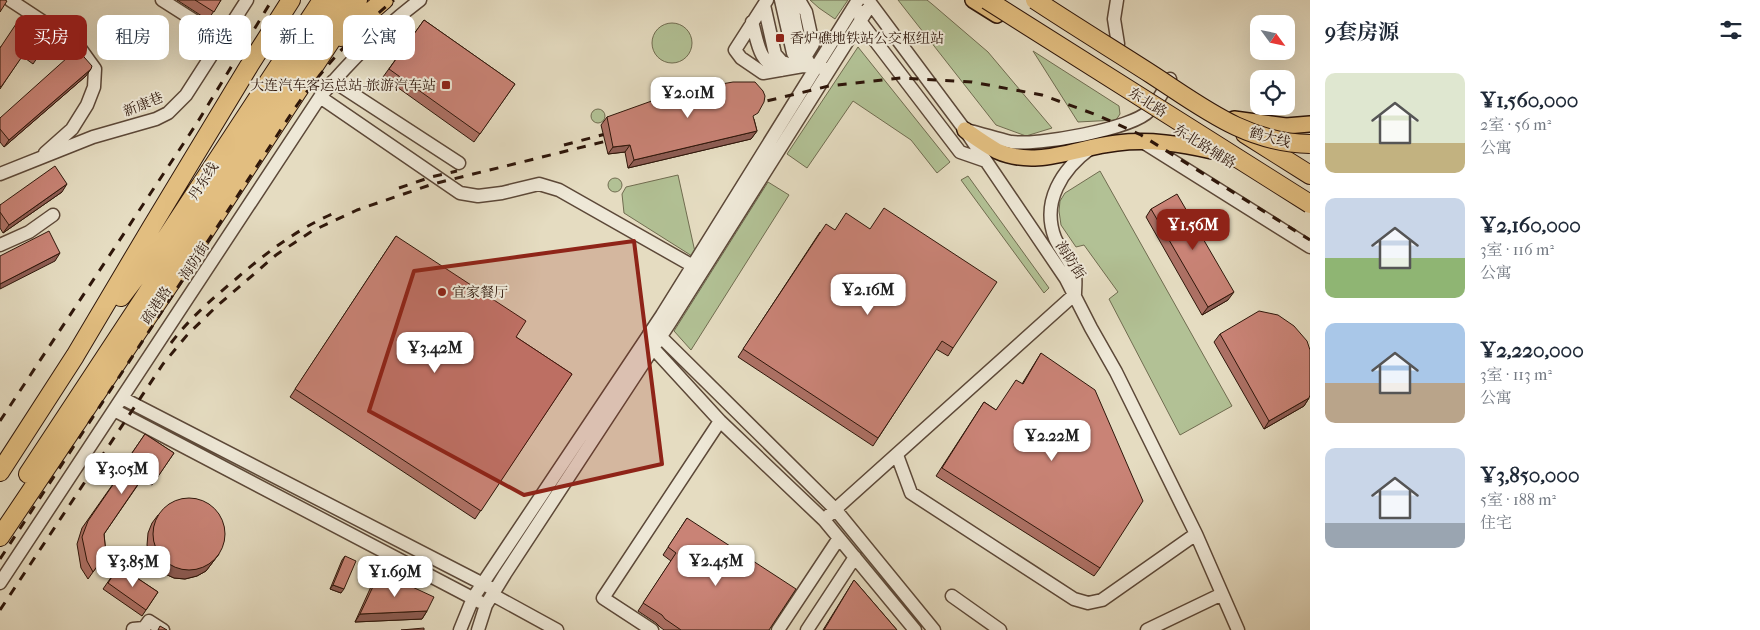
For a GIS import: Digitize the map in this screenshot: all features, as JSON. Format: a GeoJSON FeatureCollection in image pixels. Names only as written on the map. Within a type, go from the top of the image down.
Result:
{"type":"FeatureCollection","features":[{"type":"Feature","properties":{"kind":"highway"},"geometry":{"type":"LineString","coordinates":[[0,472],[76,356],[151,228],[202,165],[255,70],[291,0]]}},
{"type":"Feature","properties":{"kind":"highway"},"geometry":{"type":"LineString","coordinates":[[255,70],[310,0]]}},
{"type":"Feature","properties":{"kind":"highway","name":"丹东线"},"geometry":{"type":"LineString","coordinates":[[76,356],[166,238],[322,0]]}},
{"type":"Feature","properties":{"kind":"highway"},"geometry":{"type":"LineString","coordinates":[[184,250],[340,0]]}},
{"type":"Feature","properties":{"kind":"highway"},"geometry":{"type":"LineString","coordinates":[[311,71],[358,0]]}},
{"type":"Feature","properties":{"kind":"highway"},"geometry":{"type":"LineString","coordinates":[[311,71],[342,37],[384,0]]}},
{"type":"Feature","properties":{"kind":"highway","name":"东北路"},"geometry":{"type":"LineString","coordinates":[[987,0],[1310,204]]}},
{"type":"Feature","properties":{"kind":"highway","name":"东北路"},"geometry":{"type":"LineString","coordinates":[[1034,0],[1232,121],[1310,175]]}},
{"type":"Feature","properties":{"kind":"highway","name":"疏港路"},"geometry":{"type":"LineString","coordinates":[[0,516],[184,250],[311,71]]}},
{"type":"Feature","properties":{"kind":"highway","name":"鹤大线"},"geometry":{"type":"LineString","coordinates":[[1232,121],[1274,140],[1296,144],[1310,144]]}},
{"type":"Feature","properties":{"kind":"highway","name":"疏港路"},"geometry":{"type":"LineString","coordinates":[[0,537],[184,250]]}},
{"type":"Feature","properties":{"kind":"main road","name":"东北路辅路"},"geometry":{"type":"LineString","coordinates":[[972,0],[1153,105],[1212,151],[1310,212]]}},
{"type":"Feature","properties":{"kind":"main road","name":"东北路"},"geometry":{"type":"LineString","coordinates":[[1000,0],[1153,105],[1310,196]]}},
{"type":"Feature","properties":{"kind":"main road"},"geometry":{"type":"LineString","coordinates":[[1048,0],[1170,78],[1232,121],[1310,153]]}},
{"type":"Feature","properties":{"kind":"main road"},"geometry":{"type":"LineString","coordinates":[[1232,121],[1286,126],[1310,132]]}},
{"type":"Feature","properties":{"kind":"main road"},"geometry":{"type":"LineString","coordinates":[[1286,126],[1310,124]]}},
{"type":"Feature","properties":{"kind":"main road"},"geometry":{"type":"LineString","coordinates":[[965,130],[998,151],[1019,158],[1045,158],[1116,143],[1141,142],[1165,142],[1212,151]]}},
{"type":"Feature","properties":{"kind":"street"},"geometry":{"type":"LineString","coordinates":[[10,0],[77,44],[95,68],[94,88],[83,120],[85,131],[93,137]]}},
{"type":"Feature","properties":{"kind":"street"},"geometry":{"type":"LineString","coordinates":[[162,0],[186,15]]}},
{"type":"Feature","properties":{"kind":"street","name":"新康巷"},"geometry":{"type":"LineString","coordinates":[[0,174],[93,137],[156,119],[168,113],[186,95],[247,0]]}},
{"type":"Feature","properties":{"kind":"street","name":"海防街"},"geometry":{"type":"LineString","coordinates":[[0,584],[320,97],[380,33],[420,0]]}},
{"type":"Feature","properties":{"kind":"street"},"geometry":{"type":"LineString","coordinates":[[781,0],[793,53],[807,65]]}},
{"type":"Feature","properties":{"kind":"street"},"geometry":{"type":"LineString","coordinates":[[792,0],[807,65]]}},
{"type":"Feature","properties":{"kind":"street"},"geometry":{"type":"LineString","coordinates":[[799,0],[806,12],[813,44],[807,65]]}},
{"type":"Feature","properties":{"kind":"street"},"geometry":{"type":"LineString","coordinates":[[697,268],[807,65],[858,0]]}},
{"type":"Feature","properties":{"kind":"street"},"geometry":{"type":"LineString","coordinates":[[1117,0],[1114,19],[1118,44]]}},
{"type":"Feature","properties":{"kind":"street"},"geometry":{"type":"LineString","coordinates":[[460,630],[473,598],[482,584],[655,336],[697,268],[830,68],[860,20],[867,1]]}},
{"type":"Feature","properties":{"kind":"street","name":"海防街"},"geometry":{"type":"LineString","coordinates":[[867,1],[965,130],[1075,294]]}},
{"type":"Feature","properties":{"kind":"street"},"geometry":{"type":"LineString","coordinates":[[767,2],[735,50],[741,58],[763,72],[807,65]]}},
{"type":"Feature","properties":{"kind":"street"},"geometry":{"type":"LineString","coordinates":[[767,2],[775,54],[782,62],[830,68]]}},
{"type":"Feature","properties":{"kind":"street"},"geometry":{"type":"LineString","coordinates":[[860,20],[960,152],[986,161]]}},
{"type":"Feature","properties":{"kind":"street"},"geometry":{"type":"LineString","coordinates":[[752,22],[761,53],[769,64],[782,70]]}},
{"type":"Feature","properties":{"kind":"street"},"geometry":{"type":"LineString","coordinates":[[965,130],[1012,142],[1045,141],[1117,128],[1129,124],[1153,105],[1170,78]]}},
{"type":"Feature","properties":{"kind":"street"},"geometry":{"type":"LineString","coordinates":[[333,81],[458,163]]}},
{"type":"Feature","properties":{"kind":"street"},"geometry":{"type":"LineString","coordinates":[[320,97],[460,192],[478,196],[502,193],[539,184],[559,190],[697,268]]}},
{"type":"Feature","properties":{"kind":"street"},"geometry":{"type":"LineString","coordinates":[[38,159],[72,129],[87,105]]}},
{"type":"Feature","properties":{"kind":"street"},"geometry":{"type":"LineString","coordinates":[[1141,142],[1310,247]]}},
{"type":"Feature","properties":{"kind":"street","name":"海防街"},"geometry":{"type":"LineString","coordinates":[[1075,294],[1075,273],[1054,237],[1051,224],[1051,205],[1056,187],[1063,175],[1080,156],[1091,148]]}},
{"type":"Feature","properties":{"kind":"street"},"geometry":{"type":"LineString","coordinates":[[0,244],[29,232],[53,215]]}},
{"type":"Feature","properties":{"kind":"street"},"geometry":{"type":"LineString","coordinates":[[824,520],[1075,294],[1196,534],[1238,630]]}},
{"type":"Feature","properties":{"kind":"street"},"geometry":{"type":"LineString","coordinates":[[478,630],[492,597],[505,574],[653,348],[655,336]]}},
{"type":"Feature","properties":{"kind":"street"},"geometry":{"type":"LineString","coordinates":[[655,336],[835,509],[934,630]]}},
{"type":"Feature","properties":{"kind":"street"},"geometry":{"type":"LineString","coordinates":[[653,348],[720,421],[824,520],[915,630]]}},
{"type":"Feature","properties":{"kind":"street"},"geometry":{"type":"LineString","coordinates":[[122,398],[482,584],[492,597],[557,630]]}},
{"type":"Feature","properties":{"kind":"street"},"geometry":{"type":"LineString","coordinates":[[114,410],[473,598],[492,597]]}},
{"type":"Feature","properties":{"kind":"street"},"geometry":{"type":"LineString","coordinates":[[652,630],[603,598],[720,421]]}},
{"type":"Feature","properties":{"kind":"street"},"geometry":{"type":"LineString","coordinates":[[897,454],[910,493],[1074,599],[1088,603],[1102,600],[1196,534]]}},
{"type":"Feature","properties":{"kind":"street"},"geometry":{"type":"LineString","coordinates":[[778,630],[839,538]]}},
{"type":"Feature","properties":{"kind":"street"},"geometry":{"type":"LineString","coordinates":[[807,630],[855,557]]}},
{"type":"Feature","properties":{"kind":"street"},"geometry":{"type":"LineString","coordinates":[[1147,630],[1222,594]]}},
{"type":"Feature","properties":{"kind":"street"},"geometry":{"type":"LineString","coordinates":[[952,596],[1000,630]]}},
{"type":"Feature","properties":{"kind":"street"},"geometry":{"type":"LineString","coordinates":[[133,629],[144,628],[149,620],[162,630]]}},
{"type":"Feature","properties":{"kind":"highlighted area"},"geometry":{"type":"Polygon","coordinates":[[[634,241],[662,464],[524,495],[369,411],[414,271],[634,241]]]}},
{"type":"Feature","properties":{"kind":"green space"},"geometry":{"type":"Polygon","coordinates":[[[810,0],[848,0],[835,19],[810,0]]]}},
{"type":"Feature","properties":{"kind":"green space"},"geometry":{"type":"Polygon","coordinates":[[[898,0],[927,0],[932,4],[988,52],[1052,128],[1026,136],[996,125],[898,0]]]}},
{"type":"Feature","properties":{"kind":"green space"},"geometry":{"type":"Polygon","coordinates":[[[676,23],[683,26],[689,32],[692,43],[691,51],[683,60],[676,63],[668,63],[661,60],[653,51],[652,39],[655,32],[664,24],[676,23]]]}},
{"type":"Feature","properties":{"kind":"green space"},"geometry":{"type":"Polygon","coordinates":[[[858,47],[950,162],[937,173],[911,140],[853,101],[807,168],[787,154],[858,47]]]}},
{"type":"Feature","properties":{"kind":"green space"},"geometry":{"type":"Polygon","coordinates":[[[1033,51],[1119,106],[1120,114],[1116,120],[1078,122],[1033,51]]]}},
{"type":"Feature","properties":{"kind":"green space"},"geometry":{"type":"Polygon","coordinates":[[[595,109],[601,109],[605,116],[601,123],[595,123],[591,119],[591,113],[595,109]]]}},
{"type":"Feature","properties":{"kind":"green space"},"geometry":{"type":"Polygon","coordinates":[[[1100,171],[1232,406],[1180,435],[1109,299],[1118,292],[1084,245],[1076,247],[1061,225],[1060,201],[1065,193],[1100,171]]]}},
{"type":"Feature","properties":{"kind":"green space"},"geometry":{"type":"Polygon","coordinates":[[[678,175],[695,252],[692,256],[624,213],[622,194],[626,187],[678,175]]]}},
{"type":"Feature","properties":{"kind":"green space"},"geometry":{"type":"Polygon","coordinates":[[[968,176],[1049,288],[1044,293],[961,180],[968,176]]]}},
{"type":"Feature","properties":{"kind":"green space"},"geometry":{"type":"Polygon","coordinates":[[[612,178],[618,178],[622,185],[618,192],[612,192],[608,188],[608,182],[612,178]]]}},
{"type":"Feature","properties":{"kind":"green space"},"geometry":{"type":"Polygon","coordinates":[[[768,182],[789,195],[691,350],[674,331],[768,182]]]}},
{"type":"Feature","properties":{"kind":"building"},"geometry":{"type":"Polygon","coordinates":[[[0,0],[7,1],[0,12],[0,0]]]}},
{"type":"Feature","properties":{"kind":"building"},"geometry":{"type":"Polygon","coordinates":[[[195,0],[221,0],[214,12],[195,0]]]}},
{"type":"Feature","properties":{"kind":"building","name":"大连汽车客运总站-旅游汽车站"},"geometry":{"type":"Polygon","coordinates":[[[424,20],[515,84],[480,134],[389,69],[395,60],[415,60],[415,33],[424,20]]]}},
{"type":"Feature","properties":{"kind":"building"},"geometry":{"type":"Polygon","coordinates":[[[15,26],[15,60],[20,60],[1,87],[0,86],[0,48],[15,26]]]}},
{"type":"Feature","properties":{"kind":"building"},"geometry":{"type":"Polygon","coordinates":[[[65,60],[87,60],[92,66],[91,69],[9,140],[0,129],[0,118],[65,60]]]}},
{"type":"Feature","properties":{"kind":"building"},"geometry":{"type":"Polygon","coordinates":[[[733,82],[755,82],[763,91],[765,96],[764,102],[758,113],[753,116],[757,131],[634,160],[630,145],[613,147],[607,117],[660,98],[733,82]]]}},
{"type":"Feature","properties":{"kind":"building"},"geometry":{"type":"Polygon","coordinates":[[[55,166],[67,184],[9,225],[0,212],[0,205],[55,166]]]}},
{"type":"Feature","properties":{"kind":"building"},"geometry":{"type":"Polygon","coordinates":[[[1177,194],[1234,292],[1208,307],[1151,209],[1177,194]]]}},
{"type":"Feature","properties":{"kind":"building"},"geometry":{"type":"Polygon","coordinates":[[[884,208],[997,282],[953,348],[942,341],[878,438],[743,349],[826,224],[835,230],[846,213],[870,229],[884,208]]]}},
{"type":"Feature","properties":{"kind":"building"},"geometry":{"type":"Polygon","coordinates":[[[49,231],[60,253],[0,284],[0,256],[49,231]]]}},
{"type":"Feature","properties":{"kind":"building"},"geometry":{"type":"Polygon","coordinates":[[[396,236],[526,321],[516,337],[572,374],[481,511],[295,389],[396,236]]]}},
{"type":"Feature","properties":{"kind":"building"},"geometry":{"type":"Polygon","coordinates":[[[1259,311],[1278,315],[1294,326],[1307,341],[1310,350],[1309,398],[1269,421],[1220,334],[1259,311]]]}},
{"type":"Feature","properties":{"kind":"building"},"geometry":{"type":"Polygon","coordinates":[[[1041,353],[1095,390],[1143,501],[1100,568],[942,468],[984,402],[996,410],[1016,380],[1023,384],[1041,353]]]}},
{"type":"Feature","properties":{"kind":"building"},"geometry":{"type":"Polygon","coordinates":[[[145,434],[174,453],[157,478],[147,471],[104,534],[106,554],[93,572],[87,561],[82,537],[88,521],[130,460],[128,459],[145,434]]]}},
{"type":"Feature","properties":{"kind":"building"},"geometry":{"type":"Polygon","coordinates":[[[196,498],[215,508],[223,520],[225,534],[223,548],[215,560],[203,568],[182,570],[163,560],[155,548],[153,527],[163,508],[175,500],[196,498]]]}},
{"type":"Feature","properties":{"kind":"building"},"geometry":{"type":"Polygon","coordinates":[[[687,518],[796,589],[769,630],[681,630],[643,603],[676,553],[668,547],[687,518]]]}},
{"type":"Feature","properties":{"kind":"building"},"geometry":{"type":"Polygon","coordinates":[[[345,556],[356,561],[344,589],[333,585],[345,556]]]}},
{"type":"Feature","properties":{"kind":"building"},"geometry":{"type":"Polygon","coordinates":[[[119,566],[158,592],[146,610],[108,583],[119,566]]]}},
{"type":"Feature","properties":{"kind":"building"},"geometry":{"type":"Polygon","coordinates":[[[380,572],[434,597],[427,611],[360,614],[380,572]]]}},
{"type":"Feature","properties":{"kind":"building"},"geometry":{"type":"Polygon","coordinates":[[[854,580],[897,630],[824,630],[854,580]]]}},
{"type":"Feature","properties":{"kind":"building"},"geometry":{"type":"Polygon","coordinates":[[[160,626],[167,630],[158,630],[160,626]]]}},
{"type":"Feature","properties":{"kind":"building"},"geometry":{"type":"Polygon","coordinates":[[[424,628],[424,630],[401,630],[424,628]]]}},
{"type":"Feature","properties":{"kind":"railway"},"geometry":{"type":"LineString","coordinates":[[0,421],[197,123],[272,0]]}},
{"type":"Feature","properties":{"kind":"railway"},"geometry":{"type":"LineString","coordinates":[[0,559],[295,108],[341,50],[394,0]]}},
{"type":"Feature","properties":{"kind":"railway"},"geometry":{"type":"LineString","coordinates":[[750,105],[829,86],[901,78],[972,82],[1042,95],[1097,115],[1141,135],[1310,240]]}},
{"type":"Feature","properties":{"kind":"railway"},"geometry":{"type":"LineString","coordinates":[[564,145],[617,131]]}},
{"type":"Feature","properties":{"kind":"railway"},"geometry":{"type":"LineString","coordinates":[[0,610],[163,364],[188,334],[217,306],[276,255],[312,231],[357,210],[433,184],[619,138]]}},
{"type":"Feature","properties":{"kind":"railway"},"geometry":{"type":"LineString","coordinates":[[399,188],[431,177],[457,171]]}},
{"type":"Feature","properties":{"kind":"railway"},"geometry":{"type":"LineString","coordinates":[[171,343],[202,309],[259,260],[294,235],[332,214]]}},
{"type":"Feature","properties":{"kind":"place","name":"香炉礁地铁站公交枢纽站"},"geometry":{"type":"Point","coordinates":[780,38]}},
{"type":"Feature","properties":{"kind":"place","name":"大连汽车客运总站-旅游汽车站"},"geometry":{"type":"Point","coordinates":[446,85]}},
{"type":"Feature","properties":{"kind":"place","name":"宜家餐厅"},"geometry":{"type":"Point","coordinates":[442,292]}}]}
